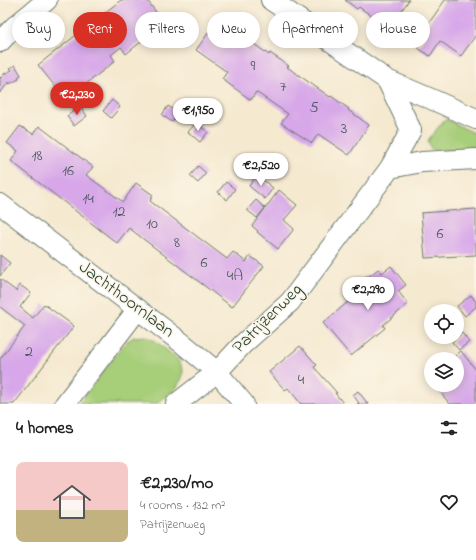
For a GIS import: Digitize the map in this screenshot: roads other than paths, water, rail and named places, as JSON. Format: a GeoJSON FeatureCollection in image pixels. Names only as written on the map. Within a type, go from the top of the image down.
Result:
{"type":"FeatureCollection","features":[{"type":"Feature","properties":{"kind":"street"},"geometry":{"type":"LineString","coordinates":[[0,42],[14,26],[47,0]]}},
{"type":"Feature","properties":{"kind":"street","name":"Patrijzenweg"},"geometry":{"type":"LineString","coordinates":[[272,0],[387,80],[476,120]]}},
{"type":"Feature","properties":{"kind":"street","name":"Patrijzenweg"},"geometry":{"type":"LineString","coordinates":[[176,404],[217,372],[243,344],[290,302],[390,168],[411,130],[387,80]]}},
{"type":"Feature","properties":{"kind":"street"},"geometry":{"type":"LineString","coordinates":[[390,168],[422,162],[476,159]]}},
{"type":"Feature","properties":{"kind":"street","name":"Jachthoornlaan"},"geometry":{"type":"LineString","coordinates":[[0,204],[182,343],[217,372],[244,404]]}},
{"type":"Feature","properties":{"kind":"street"},"geometry":{"type":"LineString","coordinates":[[65,404],[138,309]]}}]}
